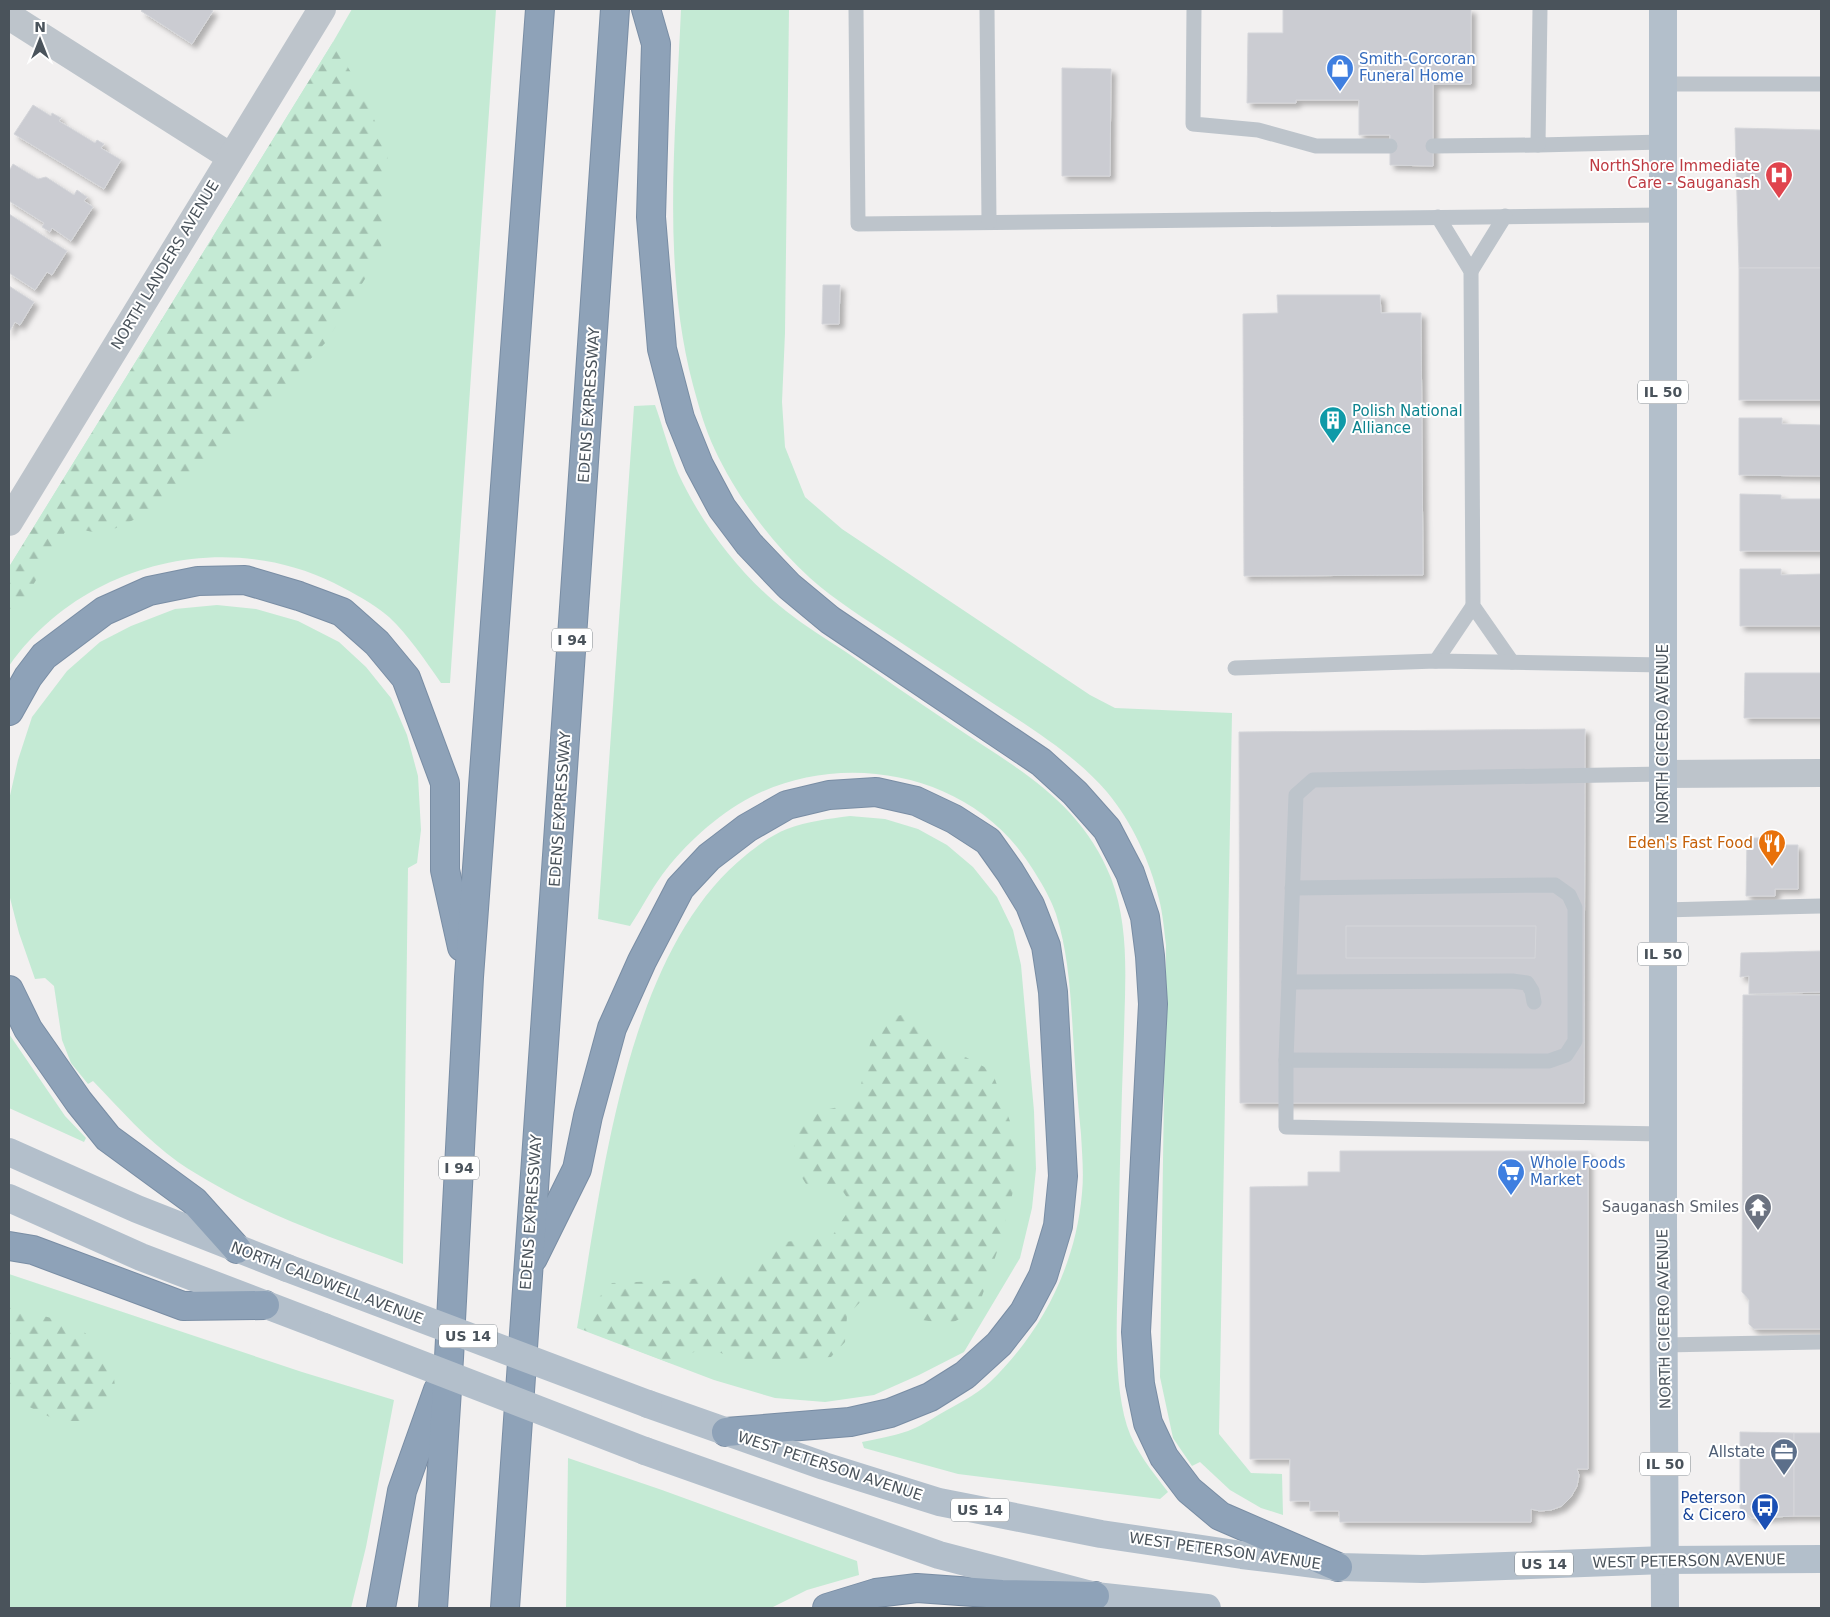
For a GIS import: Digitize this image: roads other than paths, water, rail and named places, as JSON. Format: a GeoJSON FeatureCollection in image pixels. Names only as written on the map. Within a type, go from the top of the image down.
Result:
{"type":"FeatureCollection","features":[{"type":"Feature","properties":{"kind":"highway","name":"I 94"},"geometry":{"type":"LineString","coordinates":[[433,1608],[450,1358],[469,978],[540,9]]}},
{"type":"Feature","properties":{"kind":"highway","name":"EDENS EXPRESSWAY"},"geometry":{"type":"LineString","coordinates":[[505,1608],[527,1270],[592,375],[614,9]]}},
{"type":"Feature","properties":{"kind":"highway"},"geometry":{"type":"LineString","coordinates":[[646,9],[656,44],[651,217],[662,349],[680,418],[699,465],[727,515],[749,544],[789,586],[830,620],[1041,762],[1075,794],[1107,829],[1130,873],[1145,917],[1150,956],[1153,1004],[1136,1332],[1140,1384],[1148,1423],[1164,1457],[1190,1490],[1220,1516],[1338,1566]]}},
{"type":"Feature","properties":{"kind":"highway"},"geometry":{"type":"LineString","coordinates":[[9,710],[28,677],[44,656],[104,611],[149,592],[198,581],[245,580],[299,596],[342,612],[377,643],[406,678],[445,782],[445,870],[469,978]]}},
{"type":"Feature","properties":{"kind":"highway"},"geometry":{"type":"LineString","coordinates":[[527,1270],[577,1169],[588,1116],[612,1028],[642,961],[680,888],[709,857],[747,828],[787,805],[829,795],[876,792],[916,801],[954,819],[988,841],[1030,905],[1046,946],[1053,992],[1063,1176],[1058,1226],[1043,1276],[1024,1312],[999,1344],[965,1375],[930,1397],[890,1413],[850,1422],[726,1432]]}},
{"type":"Feature","properties":{"kind":"highway"},"geometry":{"type":"LineString","coordinates":[[9,990],[28,1029],[79,1102],[108,1138],[194,1201],[238,1249]]}},
{"type":"Feature","properties":{"kind":"highway"},"geometry":{"type":"LineString","coordinates":[[9,1246],[33,1250],[183,1306],[265,1305]]}},
{"type":"Feature","properties":{"kind":"highway"},"geometry":{"type":"LineString","coordinates":[[381,1608],[402,1491],[450,1358]]}},
{"type":"Feature","properties":{"kind":"highway"},"geometry":{"type":"LineString","coordinates":[[827,1608],[876,1593],[917,1588],[1002,1594],[1095,1596]]}},
{"type":"Feature","properties":{"kind":"main road","name":"NORTH CICERO AVENUE"},"geometry":{"type":"LineString","coordinates":[[1664,9],[1663,1134],[1665,1608]]}},
{"type":"Feature","properties":{"kind":"main road","name":"NORTH CALDWELL AVENUE"},"geometry":{"type":"LineString","coordinates":[[9,1152],[137,1209],[238,1249],[648,1404]]}},
{"type":"Feature","properties":{"kind":"main road"},"geometry":{"type":"LineString","coordinates":[[9,1198],[141,1257],[265,1305]]}},
{"type":"Feature","properties":{"kind":"main road","name":"US 14"},"geometry":{"type":"LineString","coordinates":[[265,1305],[645,1451],[939,1554],[1095,1596],[1207,1608]]}},
{"type":"Feature","properties":{"kind":"main road","name":"WEST PETERSON AVENUE"},"geometry":{"type":"LineString","coordinates":[[648,1404],[824,1466],[939,1502],[1100,1534],[1338,1566],[1423,1569],[1665,1560],[1821,1559]]}},
{"type":"Feature","properties":{"kind":"street","name":"NORTH LANDERS AVENUE"},"geometry":{"type":"LineString","coordinates":[[9,522],[322,9]]}},
{"type":"Feature","properties":{"kind":"street"},"geometry":{"type":"LineString","coordinates":[[9,16],[231,157]]}},
{"type":"Feature","properties":{"kind":"street"},"geometry":{"type":"LineString","coordinates":[[1663,774],[1821,773]]}},
{"type":"Feature","properties":{"kind":"lane"},"geometry":{"type":"LineString","coordinates":[[856,9],[858,224],[1664,215]]}},
{"type":"Feature","properties":{"kind":"lane"},"geometry":{"type":"LineString","coordinates":[[987,9],[989,222]]}},
{"type":"Feature","properties":{"kind":"lane"},"geometry":{"type":"LineString","coordinates":[[1194,9],[1193,124],[1258,130],[1316,146],[1390,146]]}},
{"type":"Feature","properties":{"kind":"lane"},"geometry":{"type":"LineString","coordinates":[[1538,145],[1540,9]]}},
{"type":"Feature","properties":{"kind":"lane"},"geometry":{"type":"LineString","coordinates":[[1664,84],[1821,84]]}},
{"type":"Feature","properties":{"kind":"lane"},"geometry":{"type":"LineString","coordinates":[[1433,146],[1664,142]]}},
{"type":"Feature","properties":{"kind":"lane"},"geometry":{"type":"LineString","coordinates":[[1471,271],[1505,216]]}},
{"type":"Feature","properties":{"kind":"lane"},"geometry":{"type":"LineString","coordinates":[[1436,661],[1473,606],[1471,271],[1438,217]]}},
{"type":"Feature","properties":{"kind":"lane"},"geometry":{"type":"LineString","coordinates":[[1473,606],[1512,662]]}},
{"type":"Feature","properties":{"kind":"lane"},"geometry":{"type":"LineString","coordinates":[[1235,668],[1436,661],[1663,665]]}},
{"type":"Feature","properties":{"kind":"lane"},"geometry":{"type":"LineString","coordinates":[[1663,774],[1313,780],[1296,794],[1286,1060],[1286,1127],[1663,1134]]}},
{"type":"Feature","properties":{"kind":"lane"},"geometry":{"type":"LineString","coordinates":[[1286,1060],[1549,1061],[1566,1055],[1574,1041],[1575,908],[1569,895],[1555,885],[1292,888]]}},
{"type":"Feature","properties":{"kind":"lane"},"geometry":{"type":"LineString","coordinates":[[1663,910],[1821,906]]}},
{"type":"Feature","properties":{"kind":"lane"},"geometry":{"type":"LineString","coordinates":[[1289,982],[1512,981],[1527,984],[1532,991],[1534,1002]]}},
{"type":"Feature","properties":{"kind":"lane"},"geometry":{"type":"LineString","coordinates":[[1664,1346],[1821,1342]]}},
{"type":"Feature","properties":{"kind":"place","name":"Smith-Corcoran Funeral Home"},"geometry":{"type":"Point","coordinates":[1340,92]}},
{"type":"Feature","properties":{"kind":"place","name":"NorthShore Immediate Care - Sauganash"},"geometry":{"type":"Point","coordinates":[1779,199]}},
{"type":"Feature","properties":{"kind":"place","name":"Polish National Alliance"},"geometry":{"type":"Point","coordinates":[1333,444]}},
{"type":"Feature","properties":{"kind":"place","name":"Eden's Fast Food"},"geometry":{"type":"Point","coordinates":[1772,867]}},
{"type":"Feature","properties":{"kind":"place","name":"Whole Foods Market"},"geometry":{"type":"Point","coordinates":[1511,1196]}},
{"type":"Feature","properties":{"kind":"place","name":"Sauganash Smiles"},"geometry":{"type":"Point","coordinates":[1758,1231]}},
{"type":"Feature","properties":{"kind":"place","name":"Allstate"},"geometry":{"type":"Point","coordinates":[1784,1476]}},
{"type":"Feature","properties":{"kind":"place","name":"Peterson & Cicero"},"geometry":{"type":"Point","coordinates":[1765,1531]}}]}
